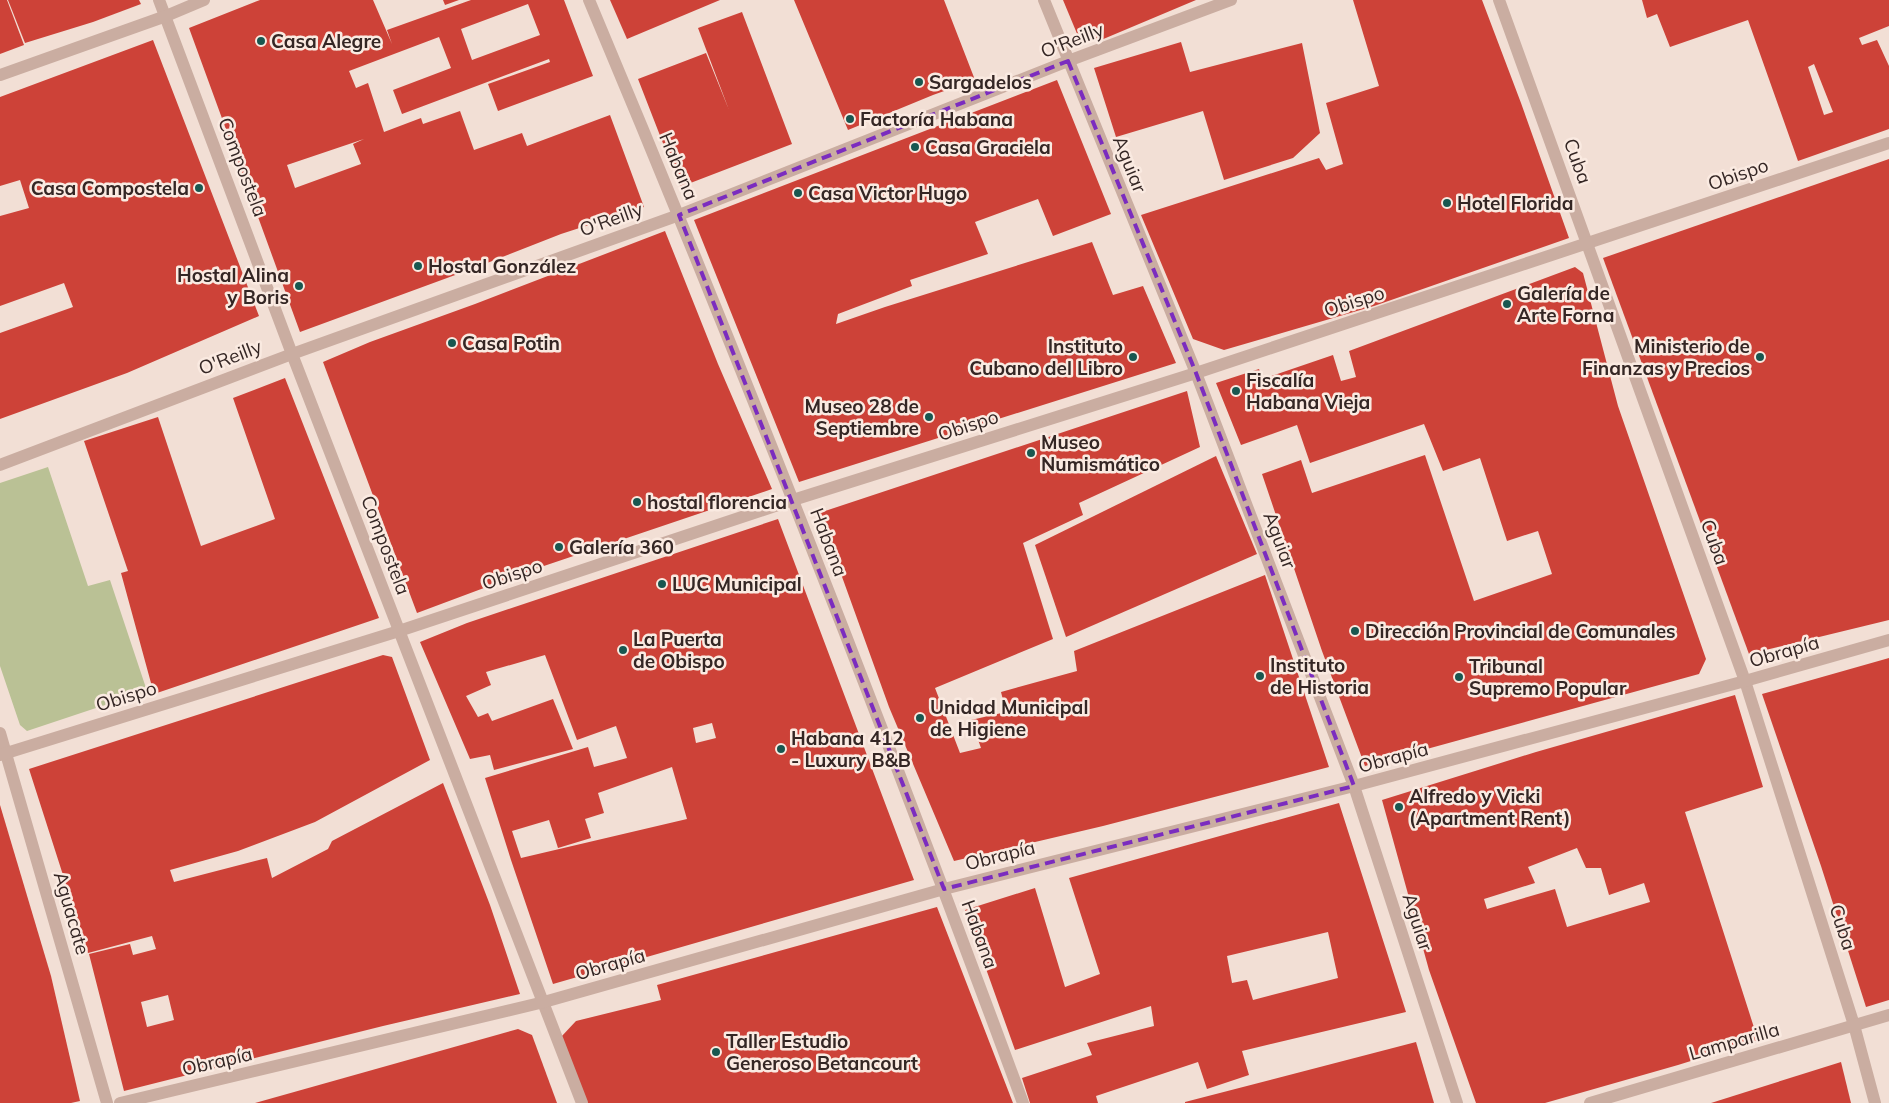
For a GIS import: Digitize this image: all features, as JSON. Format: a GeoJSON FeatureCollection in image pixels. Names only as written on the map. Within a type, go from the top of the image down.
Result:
{"type":"FeatureCollection","features":[{"type":"Feature","properties":{"kind":"street","name":"Compostela"},"geometry":{"type":"LineString","coordinates":[[160,0],[292,354],[582,1103]]}},
{"type":"Feature","properties":{"kind":"street"},"geometry":{"type":"LineString","coordinates":[[0,75],[166,16],[204,0]]}},
{"type":"Feature","properties":{"kind":"street","name":"Habana"},"geometry":{"type":"LineString","coordinates":[[588,0],[679,215],[793,500],[944,889],[1023,1103]]}},
{"type":"Feature","properties":{"kind":"street","name":"Aguiar"},"geometry":{"type":"LineString","coordinates":[[1044,0],[1196,372],[1354,786],[1457,1103]]}},
{"type":"Feature","properties":{"kind":"street","name":"O'Reilly"},"geometry":{"type":"LineString","coordinates":[[0,465],[292,354],[679,215],[1231,0]]}},
{"type":"Feature","properties":{"kind":"street","name":"Cuba"},"geometry":{"type":"LineString","coordinates":[[1499,0],[1745,681],[1854,1025],[1875,1103]]}},
{"type":"Feature","properties":{"kind":"street","name":"Obispo"},"geometry":{"type":"LineString","coordinates":[[3,754],[399,631],[793,500],[1196,372],[1588,244],[1889,143]]}},
{"type":"Feature","properties":{"kind":"street","name":"Obrapía"},"geometry":{"type":"LineString","coordinates":[[120,1103],[544,1002],[944,889],[1354,786],[1745,681],[1889,640]]}},
{"type":"Feature","properties":{"kind":"street","name":"Aguacate"},"geometry":{"type":"LineString","coordinates":[[0,733],[3,754],[107,1103]]}},
{"type":"Feature","properties":{"kind":"street","name":"Lamparilla"},"geometry":{"type":"LineString","coordinates":[[1590,1103],[1889,1015]]}},
{"type":"Feature","properties":{"kind":"highlighted area"},"geometry":{"type":"Polygon","coordinates":[[[1068,61],[1196,373],[1354,786],[944,889],[679,215],[1068,61]]]}},
{"type":"Feature","properties":{"kind":"green space"},"geometry":{"type":"Polygon","coordinates":[[[48,467],[88,586],[110,580],[147,691],[27,731],[20,725],[0,666],[0,483],[48,467]]]}},
{"type":"Feature","properties":{"kind":"building"},"geometry":{"type":"Polygon","coordinates":[[[0,0],[7,0],[24,45],[0,54],[0,0]]]}},
{"type":"Feature","properties":{"kind":"building"},"geometry":{"type":"Polygon","coordinates":[[[8,0],[139,0],[141,4],[93,22],[25,43],[8,0]]]}},
{"type":"Feature","properties":{"kind":"building"},"geometry":{"type":"Polygon","coordinates":[[[260,0],[373,0],[392,44],[387,30],[471,0],[564,0],[593,76],[498,111],[488,84],[550,62],[549,59],[402,114],[393,90],[451,68],[439,37],[349,71],[356,88],[368,83],[384,132],[421,118],[423,124],[460,111],[474,150],[522,133],[527,146],[610,115],[644,207],[561,234],[300,332],[189,28],[260,0]],[[528,4],[461,29],[472,60],[540,35],[528,4]],[[364,139],[287,165],[295,188],[361,164],[353,144],[364,139]]]}},
{"type":"Feature","properties":{"kind":"building"},"geometry":{"type":"Polygon","coordinates":[[[443,0],[459,0],[445,5],[443,0]]]}},
{"type":"Feature","properties":{"kind":"building"},"geometry":{"type":"Polygon","coordinates":[[[610,0],[720,0],[627,39],[610,0]]]}},
{"type":"Feature","properties":{"kind":"building"},"geometry":{"type":"Polygon","coordinates":[[[794,0],[944,0],[975,80],[848,130],[794,0]]]}},
{"type":"Feature","properties":{"kind":"building"},"geometry":{"type":"Polygon","coordinates":[[[1063,0],[1196,0],[1101,40],[1078,36],[1063,0]]]}},
{"type":"Feature","properties":{"kind":"building"},"geometry":{"type":"Polygon","coordinates":[[[1353,0],[1482,0],[1569,238],[1374,306],[1224,350],[1193,339],[1141,215],[1319,158],[1326,170],[1343,164],[1326,103],[1379,86],[1353,0]]]}},
{"type":"Feature","properties":{"kind":"building"},"geometry":{"type":"Polygon","coordinates":[[[1642,0],[1889,0],[1889,26],[1859,38],[1862,45],[1877,40],[1889,66],[1889,129],[1798,161],[1748,20],[1670,47],[1657,14],[1647,18],[1642,0]],[[1814,64],[1808,67],[1824,115],[1833,112],[1814,64]]]}},
{"type":"Feature","properties":{"kind":"building"},"geometry":{"type":"Polygon","coordinates":[[[742,12],[792,144],[680,187],[638,79],[706,53],[729,110],[698,28],[742,12]]]}},
{"type":"Feature","properties":{"kind":"building"},"geometry":{"type":"Polygon","coordinates":[[[153,40],[259,316],[127,373],[0,419],[0,333],[73,307],[64,283],[0,306],[0,216],[29,208],[20,180],[0,186],[0,97],[153,40]]]}},
{"type":"Feature","properties":{"kind":"building"},"geometry":{"type":"Polygon","coordinates":[[[1181,42],[1190,72],[1302,43],[1320,133],[1293,158],[1224,180],[1203,111],[1116,137],[1094,68],[1181,42]]]}},
{"type":"Feature","properties":{"kind":"building"},"geometry":{"type":"Polygon","coordinates":[[[1057,80],[1111,214],[1053,236],[1038,199],[975,222],[988,254],[910,280],[912,286],[838,314],[836,324],[1092,242],[1113,295],[1143,286],[1176,363],[799,482],[694,220],[1057,80]]]}},
{"type":"Feature","properties":{"kind":"building","name":"Ministerio de Finanzas y Precios"},"geometry":{"type":"Polygon","coordinates":[[[1889,159],[1889,620],[1749,654],[1603,258],[1889,159]]]}},
{"type":"Feature","properties":{"kind":"building"},"geometry":{"type":"Polygon","coordinates":[[[665,231],[718,364],[772,489],[532,570],[417,613],[323,362],[370,342],[665,231]]]}},
{"type":"Feature","properties":{"kind":"building"},"geometry":{"type":"Polygon","coordinates":[[[1575,267],[1583,273],[1618,406],[1706,659],[1699,674],[1365,766],[1322,651],[1262,474],[1301,460],[1312,493],[1425,455],[1474,601],[1552,574],[1538,531],[1507,541],[1480,458],[1443,471],[1424,424],[1310,463],[1297,425],[1241,445],[1216,383],[1259,369],[1263,379],[1333,355],[1341,381],[1356,377],[1349,351],[1575,267]]]}},
{"type":"Feature","properties":{"kind":"building"},"geometry":{"type":"Polygon","coordinates":[[[285,378],[379,618],[154,694],[121,573],[128,571],[84,441],[158,417],[201,546],[275,519],[233,398],[285,378]]]}},
{"type":"Feature","properties":{"kind":"building"},"geometry":{"type":"Polygon","coordinates":[[[1187,391],[1200,447],[1079,503],[1083,515],[1023,543],[1053,639],[935,688],[960,753],[981,748],[971,720],[1006,712],[1001,692],[1077,671],[1074,651],[1265,575],[1329,767],[1103,826],[954,861],[889,707],[819,513],[1187,391]]]}},
{"type":"Feature","properties":{"kind":"building"},"geometry":{"type":"Polygon","coordinates":[[[1216,456],[1257,554],[1066,637],[1035,545],[1216,456]]]}},
{"type":"Feature","properties":{"kind":"building"},"geometry":{"type":"Polygon","coordinates":[[[778,519],[914,880],[553,984],[485,778],[588,747],[594,767],[627,758],[616,726],[577,740],[545,655],[486,672],[491,685],[466,696],[478,717],[488,713],[492,721],[553,699],[573,749],[494,770],[490,755],[470,759],[420,642],[467,623],[778,519]],[[712,723],[693,728],[696,743],[716,738],[712,723]],[[672,767],[598,793],[604,813],[585,819],[591,838],[558,848],[549,820],[512,831],[521,858],[687,819],[672,767]]]}},
{"type":"Feature","properties":{"kind":"building"},"geometry":{"type":"Polygon","coordinates":[[[383,655],[392,657],[430,760],[315,822],[238,851],[170,870],[174,882],[267,858],[272,878],[328,849],[332,841],[443,783],[490,905],[520,994],[383,1026],[124,1091],[89,954],[130,944],[133,955],[156,949],[152,936],[88,953],[29,769],[383,655]],[[168,995],[141,1002],[147,1027],[174,1020],[168,995]]]}},
{"type":"Feature","properties":{"kind":"building"},"geometry":{"type":"Polygon","coordinates":[[[1889,658],[1889,1000],[1866,1007],[1821,866],[1762,694],[1889,658]]]}},
{"type":"Feature","properties":{"kind":"building"},"geometry":{"type":"Polygon","coordinates":[[[1735,695],[1763,787],[1685,812],[1758,1040],[1545,1103],[1476,1103],[1429,970],[1382,800],[1536,752],[1735,695]],[[1577,848],[1528,867],[1535,883],[1484,899],[1487,909],[1555,889],[1567,927],[1650,902],[1644,883],[1609,895],[1601,868],[1586,868],[1577,848]]]}},
{"type":"Feature","properties":{"kind":"building"},"geometry":{"type":"Polygon","coordinates":[[[1339,803],[1406,1012],[1242,1051],[1249,1075],[1207,1089],[1198,1062],[1096,1096],[1098,1103],[1030,1103],[1022,1078],[1092,1055],[1087,1043],[1154,1026],[1151,1006],[1015,1050],[965,910],[1035,888],[1065,987],[1100,974],[1069,878],[1339,803]],[[1328,932],[1227,956],[1232,983],[1247,980],[1253,1000],[1338,978],[1328,932]]]}},
{"type":"Feature","properties":{"kind":"building"},"geometry":{"type":"Polygon","coordinates":[[[0,805],[51,976],[80,1101],[71,1103],[0,1103],[0,805]]]}},
{"type":"Feature","properties":{"kind":"building"},"geometry":{"type":"Polygon","coordinates":[[[937,907],[1013,1103],[587,1103],[561,1037],[576,1021],[661,1000],[657,985],[937,907]]]}},
{"type":"Feature","properties":{"kind":"building"},"geometry":{"type":"Polygon","coordinates":[[[518,1029],[532,1035],[557,1103],[255,1103],[518,1029]]]}},
{"type":"Feature","properties":{"kind":"building"},"geometry":{"type":"Polygon","coordinates":[[[1416,1042],[1434,1103],[1185,1103],[1185,1102],[1416,1042]]]}},
{"type":"Feature","properties":{"kind":"building"},"geometry":{"type":"Polygon","coordinates":[[[1841,1062],[1851,1103],[1711,1103],[1841,1062]]]}},
{"type":"Feature","properties":{"kind":"place","name":"Casa Alegre"},"geometry":{"type":"Point","coordinates":[261,41]}},
{"type":"Feature","properties":{"kind":"place","name":"Sargadelos"},"geometry":{"type":"Point","coordinates":[919,82]}},
{"type":"Feature","properties":{"kind":"place","name":"Factoría Habana"},"geometry":{"type":"Point","coordinates":[850,119]}},
{"type":"Feature","properties":{"kind":"place","name":"Casa Graciela"},"geometry":{"type":"Point","coordinates":[915,147]}},
{"type":"Feature","properties":{"kind":"place","name":"Casa Compostela"},"geometry":{"type":"Point","coordinates":[199,188]}},
{"type":"Feature","properties":{"kind":"place","name":"Casa Victor Hugo"},"geometry":{"type":"Point","coordinates":[798,193]}},
{"type":"Feature","properties":{"kind":"place","name":"Hotel Florida"},"geometry":{"type":"Point","coordinates":[1447,203]}},
{"type":"Feature","properties":{"kind":"place","name":"Hostal González"},"geometry":{"type":"Point","coordinates":[418,266]}},
{"type":"Feature","properties":{"kind":"place","name":"Hostal Alina y Boris"},"geometry":{"type":"Point","coordinates":[299,286]}},
{"type":"Feature","properties":{"kind":"place","name":"Galería de Arte Forna"},"geometry":{"type":"Point","coordinates":[1507,304]}},
{"type":"Feature","properties":{"kind":"place","name":"Casa Potin"},"geometry":{"type":"Point","coordinates":[452,343]}},
{"type":"Feature","properties":{"kind":"place","name":"Instituto Cubano del Libro"},"geometry":{"type":"Point","coordinates":[1133,357]}},
{"type":"Feature","properties":{"kind":"place","name":"Ministerio de Finanzas y Precios"},"geometry":{"type":"Point","coordinates":[1760,357]}},
{"type":"Feature","properties":{"kind":"place","name":"Fiscalía Habana Vieja"},"geometry":{"type":"Point","coordinates":[1236,391]}},
{"type":"Feature","properties":{"kind":"place","name":"Museo 28 de Septiembre"},"geometry":{"type":"Point","coordinates":[929,417]}},
{"type":"Feature","properties":{"kind":"place","name":"Museo Numismático"},"geometry":{"type":"Point","coordinates":[1031,453]}},
{"type":"Feature","properties":{"kind":"place","name":"hostal florencia"},"geometry":{"type":"Point","coordinates":[637,502]}},
{"type":"Feature","properties":{"kind":"place","name":"Galería 360"},"geometry":{"type":"Point","coordinates":[559,547]}},
{"type":"Feature","properties":{"kind":"place","name":"LUC Municipal"},"geometry":{"type":"Point","coordinates":[662,584]}},
{"type":"Feature","properties":{"kind":"place","name":"Dirección Provincial de Comunales"},"geometry":{"type":"Point","coordinates":[1355,631]}},
{"type":"Feature","properties":{"kind":"place","name":"La Puerta de Obispo"},"geometry":{"type":"Point","coordinates":[623,650]}},
{"type":"Feature","properties":{"kind":"place","name":"Instituto de Historia"},"geometry":{"type":"Point","coordinates":[1260,676]}},
{"type":"Feature","properties":{"kind":"place","name":"Tribunal Supremo Popular"},"geometry":{"type":"Point","coordinates":[1459,677]}},
{"type":"Feature","properties":{"kind":"place","name":"Unidad Municipal de Higiene"},"geometry":{"type":"Point","coordinates":[920,718]}},
{"type":"Feature","properties":{"kind":"place","name":"Habana 412 - Luxury B&B"},"geometry":{"type":"Point","coordinates":[781,749]}},
{"type":"Feature","properties":{"kind":"place","name":"Alfredo y Vicki (Apartment Rent)"},"geometry":{"type":"Point","coordinates":[1399,807]}},
{"type":"Feature","properties":{"kind":"place","name":"Taller Estudio Generoso Betancourt"},"geometry":{"type":"Point","coordinates":[716,1052]}}]}
